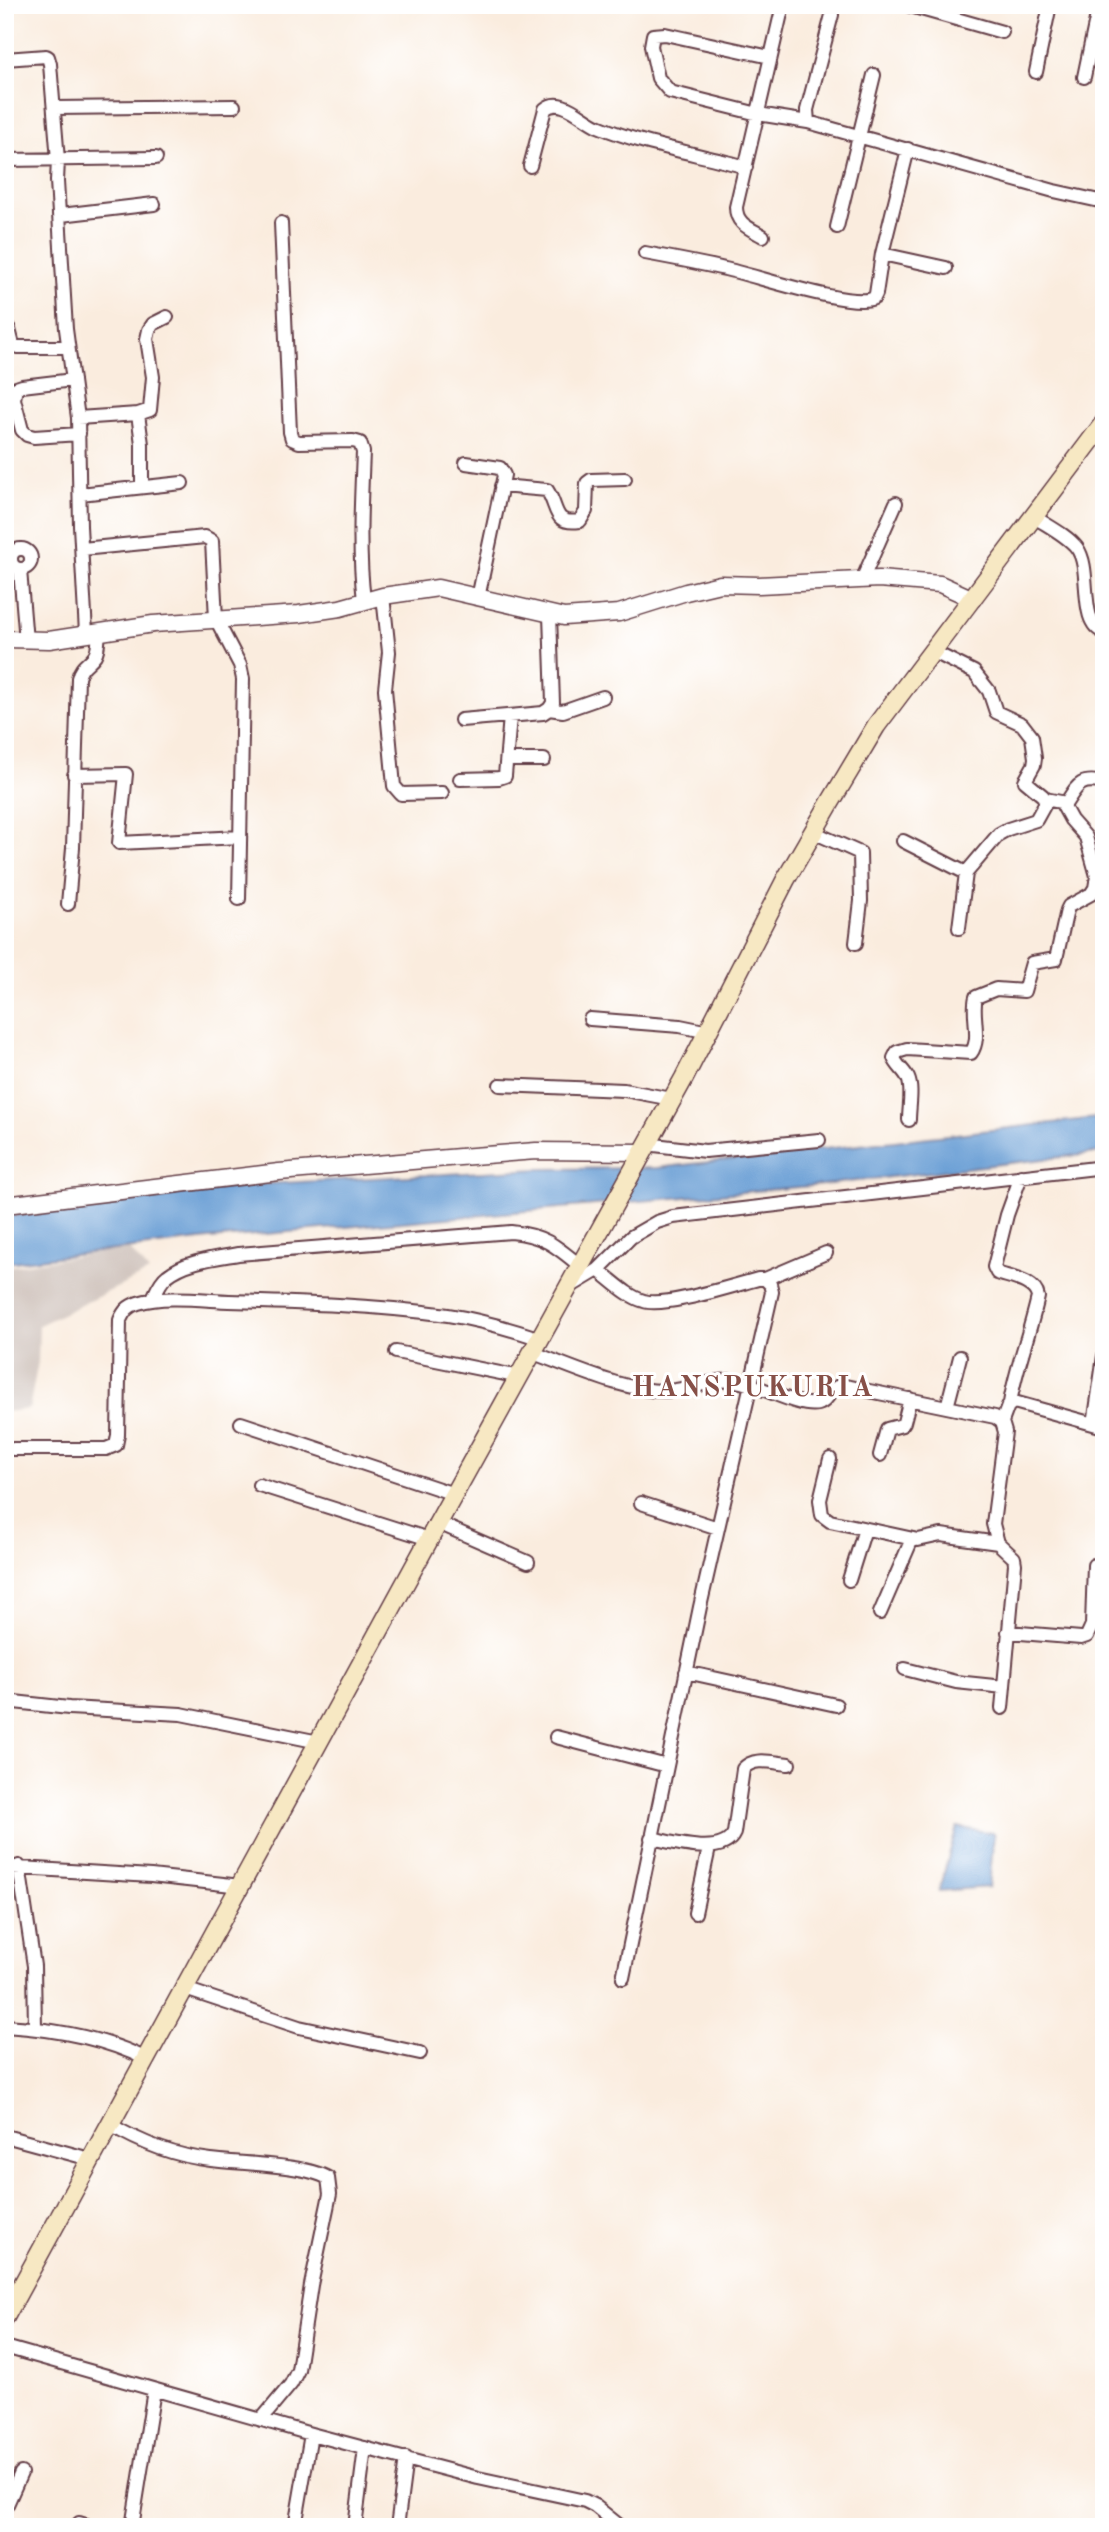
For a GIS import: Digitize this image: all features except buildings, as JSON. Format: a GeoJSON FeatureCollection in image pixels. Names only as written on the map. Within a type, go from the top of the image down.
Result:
{"type":"FeatureCollection","features":[{"type":"Feature","properties":{"kind":"main road"},"geometry":{"type":"LineString","coordinates":[[5,2317],[709,1032],[786,879],[813,832],[876,726],[1104,423]]}},
{"type":"Feature","properties":{"kind":"street"},"geometry":{"type":"LineString","coordinates":[[762,236],[741,223],[736,212],[783,5]]}},
{"type":"Feature","properties":{"kind":"street"},"geometry":{"type":"LineString","coordinates":[[808,122],[807,110],[832,15],[829,5]]}},
{"type":"Feature","properties":{"kind":"street"},"geometry":{"type":"LineString","coordinates":[[907,5],[1002,32]]}},
{"type":"Feature","properties":{"kind":"street"},"geometry":{"type":"LineString","coordinates":[[1036,72],[1050,5]]}},
{"type":"Feature","properties":{"kind":"street"},"geometry":{"type":"LineString","coordinates":[[1084,77],[1099,5]]}},
{"type":"Feature","properties":{"kind":"street"},"geometry":{"type":"LineString","coordinates":[[770,57],[664,34],[653,35],[650,42],[658,78],[670,92],[758,114],[808,122],[1054,191],[1104,202]]}},
{"type":"Feature","properties":{"kind":"street"},"geometry":{"type":"LineString","coordinates":[[5,59],[48,57],[55,108],[68,347],[78,418],[82,550],[97,649],[94,658],[80,668],[78,678],[68,904]]}},
{"type":"Feature","properties":{"kind":"street"},"geometry":{"type":"LineString","coordinates":[[837,227],[874,75]]}},
{"type":"Feature","properties":{"kind":"street"},"geometry":{"type":"LineString","coordinates":[[530,166],[545,109],[555,104],[620,134],[746,167]]}},
{"type":"Feature","properties":{"kind":"street"},"geometry":{"type":"LineString","coordinates":[[55,108],[234,106]]}},
{"type":"Feature","properties":{"kind":"street"},"geometry":{"type":"LineString","coordinates":[[645,253],[727,269],[827,295],[868,301],[876,294],[882,254],[908,149]]}},
{"type":"Feature","properties":{"kind":"street"},"geometry":{"type":"LineString","coordinates":[[5,160],[156,158]]}},
{"type":"Feature","properties":{"kind":"street"},"geometry":{"type":"LineString","coordinates":[[61,215],[154,204]]}},
{"type":"Feature","properties":{"kind":"street"},"geometry":{"type":"LineString","coordinates":[[282,223],[290,432],[292,439],[299,442],[360,443],[363,452],[360,514],[364,600]]}},
{"type":"Feature","properties":{"kind":"street"},"geometry":{"type":"LineString","coordinates":[[882,254],[946,268]]}},
{"type":"Feature","properties":{"kind":"street"},"geometry":{"type":"LineString","coordinates":[[78,418],[138,414],[150,410],[153,377],[147,339],[153,324],[167,317]]}},
{"type":"Feature","properties":{"kind":"street"},"geometry":{"type":"LineString","coordinates":[[5,323],[13,345],[18,347],[68,347]]}},
{"type":"Feature","properties":{"kind":"street"},"geometry":{"type":"LineString","coordinates":[[73,380],[22,386],[16,388],[14,399],[22,430],[27,435],[34,437],[79,433]]}},
{"type":"Feature","properties":{"kind":"street"},"geometry":{"type":"LineString","coordinates":[[138,414],[142,444],[142,487]]}},
{"type":"Feature","properties":{"kind":"street"},"geometry":{"type":"LineString","coordinates":[[466,463],[500,468],[504,475],[478,598]]}},
{"type":"Feature","properties":{"kind":"street"},"geometry":{"type":"LineString","coordinates":[[501,486],[540,487],[547,490],[559,517],[568,522],[580,521],[584,516],[587,483],[591,480],[625,479]]}},
{"type":"Feature","properties":{"kind":"street"},"geometry":{"type":"LineString","coordinates":[[80,494],[182,483]]}},
{"type":"Feature","properties":{"kind":"street"},"geometry":{"type":"LineString","coordinates":[[863,578],[896,502]]}},
{"type":"Feature","properties":{"kind":"street"},"geometry":{"type":"LineString","coordinates":[[1032,516],[1077,549],[1082,559],[1086,581],[1088,615],[1093,625],[1104,632]]}},
{"type":"Feature","properties":{"kind":"street"},"geometry":{"type":"LineString","coordinates":[[82,550],[209,538],[212,541],[216,620],[240,665],[243,679],[239,899]]}},
{"type":"Feature","properties":{"kind":"street"},"geometry":{"type":"LineString","coordinates":[[17,550],[24,550],[29,554],[30,563],[20,570],[14,567],[8,558],[17,550]]}},
{"type":"Feature","properties":{"kind":"street"},"geometry":{"type":"LineString","coordinates":[[20,570],[26,641]]}},
{"type":"Feature","properties":{"kind":"street"},"geometry":{"type":"LineString","coordinates":[[5,639],[49,640],[93,632],[299,614],[340,608],[383,596],[438,588],[550,615],[600,616],[619,613],[710,586],[863,578],[940,584],[973,599]]}},
{"type":"Feature","properties":{"kind":"street"},"geometry":{"type":"LineString","coordinates":[[383,596],[390,652],[385,689],[394,786],[401,794],[442,793]]}},
{"type":"Feature","properties":{"kind":"street"},"geometry":{"type":"LineString","coordinates":[[461,720],[543,713],[549,709],[552,704],[550,615]]}},
{"type":"Feature","properties":{"kind":"street"},"geometry":{"type":"LineString","coordinates":[[909,1119],[910,1083],[905,1072],[896,1063],[894,1058],[897,1052],[907,1049],[971,1053],[976,1035],[976,997],[996,989],[1024,991],[1032,963],[1037,960],[1051,962],[1056,959],[1066,910],[1069,906],[1083,901],[1096,888],[1097,876],[1086,837],[1071,820],[1064,806],[1056,800],[1045,799],[1025,780],[1035,758],[1028,729],[996,712],[989,691],[974,672],[932,651]]}},
{"type":"Feature","properties":{"kind":"street"},"geometry":{"type":"LineString","coordinates":[[549,709],[563,711],[603,697]]}},
{"type":"Feature","properties":{"kind":"street"},"geometry":{"type":"LineString","coordinates":[[460,779],[499,778],[507,772],[510,716]]}},
{"type":"Feature","properties":{"kind":"street"},"geometry":{"type":"LineString","coordinates":[[508,760],[544,760]]}},
{"type":"Feature","properties":{"kind":"street"},"geometry":{"type":"LineString","coordinates":[[74,775],[126,774],[119,842],[240,836]]}},
{"type":"Feature","properties":{"kind":"street"},"geometry":{"type":"LineString","coordinates":[[1064,806],[1079,784],[1086,780],[1104,783]]}},
{"type":"Feature","properties":{"kind":"street"},"geometry":{"type":"LineString","coordinates":[[959,928],[966,873],[1002,831],[1036,820],[1046,802],[1045,799]]}},
{"type":"Feature","properties":{"kind":"street"},"geometry":{"type":"LineString","coordinates":[[813,832],[860,853],[862,901],[856,943]]}},
{"type":"Feature","properties":{"kind":"street"},"geometry":{"type":"LineString","coordinates":[[903,841],[966,873]]}},
{"type":"Feature","properties":{"kind":"street"},"geometry":{"type":"LineString","coordinates":[[590,1019],[680,1026],[709,1032]]}},
{"type":"Feature","properties":{"kind":"street"},"geometry":{"type":"LineString","coordinates":[[500,1085],[624,1090],[672,1100]]}},
{"type":"Feature","properties":{"kind":"street"},"geometry":{"type":"LineString","coordinates":[[5,1205],[279,1172],[460,1157],[536,1151],[705,1151],[819,1140]]}},
{"type":"Feature","properties":{"kind":"street"},"geometry":{"type":"LineString","coordinates":[[568,1288],[598,1270],[631,1237],[657,1222],[673,1217],[1104,1167]]}},
{"type":"Feature","properties":{"kind":"street"},"geometry":{"type":"LineString","coordinates":[[1002,1708],[1015,1564],[1014,1558],[998,1543],[993,1524],[1005,1432],[1002,1422],[1010,1403],[1015,1374],[1026,1345],[1038,1297],[1031,1285],[997,1273],[994,1267],[1007,1215],[1021,1176]]}},
{"type":"Feature","properties":{"kind":"street"},"geometry":{"type":"LineString","coordinates":[[152,1300],[165,1277],[176,1270],[207,1259],[238,1254],[511,1232],[533,1234],[551,1242],[579,1265]]}},
{"type":"Feature","properties":{"kind":"street"},"geometry":{"type":"LineString","coordinates":[[598,1270],[635,1297],[652,1303],[765,1279],[827,1252]]}},
{"type":"Feature","properties":{"kind":"street"},"geometry":{"type":"LineString","coordinates":[[623,1978],[686,1672],[771,1301],[771,1284],[765,1279]]}},
{"type":"Feature","properties":{"kind":"street"},"geometry":{"type":"LineString","coordinates":[[13,1449],[106,1449],[116,1445],[120,1320],[125,1309],[152,1300],[371,1306],[451,1316],[495,1325],[604,1378],[657,1391],[678,1390],[720,1381],[751,1385],[809,1404],[818,1404],[824,1401],[832,1390],[845,1386],[995,1418],[1002,1422]]}},
{"type":"Feature","properties":{"kind":"street"},"geometry":{"type":"LineString","coordinates":[[396,1352],[520,1377]]}},
{"type":"Feature","properties":{"kind":"street"},"geometry":{"type":"LineString","coordinates":[[1010,1403],[1099,1425],[1104,1356]]}},
{"type":"Feature","properties":{"kind":"street"},"geometry":{"type":"LineString","coordinates":[[947,1408],[960,1357]]}},
{"type":"Feature","properties":{"kind":"street"},"geometry":{"type":"LineString","coordinates":[[880,1455],[887,1429],[904,1422],[909,1399]]}},
{"type":"Feature","properties":{"kind":"street"},"geometry":{"type":"LineString","coordinates":[[241,1423],[454,1494]]}},
{"type":"Feature","properties":{"kind":"street"},"geometry":{"type":"LineString","coordinates":[[830,1459],[820,1500],[822,1515],[830,1521],[918,1540],[941,1535],[998,1543]]}},
{"type":"Feature","properties":{"kind":"street"},"geometry":{"type":"LineString","coordinates":[[259,1485],[429,1539]]}},
{"type":"Feature","properties":{"kind":"street"},"geometry":{"type":"LineString","coordinates":[[640,1503],[718,1528]]}},
{"type":"Feature","properties":{"kind":"street"},"geometry":{"type":"LineString","coordinates":[[438,1523],[528,1562]]}},
{"type":"Feature","properties":{"kind":"street"},"geometry":{"type":"LineString","coordinates":[[849,1580],[865,1528]]}},
{"type":"Feature","properties":{"kind":"street"},"geometry":{"type":"LineString","coordinates":[[880,1614],[912,1539]]}},
{"type":"Feature","properties":{"kind":"street"},"geometry":{"type":"LineString","coordinates":[[1008,1632],[1081,1638],[1087,1636],[1092,1625],[1094,1565]]}},
{"type":"Feature","properties":{"kind":"street"},"geometry":{"type":"LineString","coordinates":[[905,1669],[956,1682],[1004,1687]]}},
{"type":"Feature","properties":{"kind":"street"},"geometry":{"type":"LineString","coordinates":[[686,1672],[836,1705]]}},
{"type":"Feature","properties":{"kind":"street"},"geometry":{"type":"LineString","coordinates":[[5,1701],[69,1708],[181,1714],[319,1742]]}},
{"type":"Feature","properties":{"kind":"street"},"geometry":{"type":"LineString","coordinates":[[556,1737],[667,1766]]}},
{"type":"Feature","properties":{"kind":"street"},"geometry":{"type":"LineString","coordinates":[[651,1838],[709,1848],[724,1844],[731,1839],[743,1769],[746,1765],[760,1761],[789,1764]]}},
{"type":"Feature","properties":{"kind":"street"},"geometry":{"type":"LineString","coordinates":[[695,1913],[709,1848]]}},
{"type":"Feature","properties":{"kind":"street"},"geometry":{"type":"LineString","coordinates":[[35,2028],[34,1965],[12,1867],[151,1876],[241,1886]]}},
{"type":"Feature","properties":{"kind":"street"},"geometry":{"type":"LineString","coordinates":[[185,1989],[299,2027],[420,2053]]}},
{"type":"Feature","properties":{"kind":"street"},"geometry":{"type":"LineString","coordinates":[[5,2026],[61,2031],[106,2043],[146,2059]]}},
{"type":"Feature","properties":{"kind":"street"},"geometry":{"type":"LineString","coordinates":[[109,2124],[142,2141],[190,2157],[283,2167],[322,2174],[328,2178],[330,2194],[311,2284],[298,2370],[291,2384],[261,2420]]}},
{"type":"Feature","properties":{"kind":"street"},"geometry":{"type":"LineString","coordinates":[[5,2136],[90,2159]]}},
{"type":"Feature","properties":{"kind":"street"},"geometry":{"type":"LineString","coordinates":[[5,2347],[311,2434],[478,2478],[585,2501],[621,2527]]}},
{"type":"Feature","properties":{"kind":"street"},"geometry":{"type":"LineString","coordinates":[[132,2527],[154,2389]]}},
{"type":"Feature","properties":{"kind":"street"},"geometry":{"type":"LineString","coordinates":[[295,2527],[311,2434]]}},
{"type":"Feature","properties":{"kind":"street"},"geometry":{"type":"LineString","coordinates":[[355,2527],[365,2448]]}},
{"type":"Feature","properties":{"kind":"street"},"geometry":{"type":"LineString","coordinates":[[397,2527],[407,2458]]}},
{"type":"Feature","properties":{"kind":"street"},"geometry":{"type":"LineString","coordinates":[[5,2509],[21,2473]]}},
{"type":"Feature","properties":{"kind":"street"},"geometry":{"type":"LineString","coordinates":[[79,2523],[92,2527]]}},
{"type":"Feature","properties":{"kind":"shaded area"},"geometry":{"type":"Polygon","coordinates":[[[129,1249],[149,1272],[39,1325],[38,1362],[29,1409],[5,1412],[5,1267],[129,1249]]]}},
{"type":"Feature","properties":{"kind":"water"},"geometry":{"type":"Polygon","coordinates":[[[1104,1117],[1104,1152],[822,1185],[209,1239],[5,1263],[5,1217],[224,1186],[540,1169],[657,1168],[1104,1117]]]}},
{"type":"Feature","properties":{"kind":"water"},"geometry":{"type":"Polygon","coordinates":[[[957,1827],[994,1833],[989,1887],[939,1891],[957,1827]]]}},
{"type":"Feature","properties":{"kind":"district","name":"HANSPUKURIA"},"geometry":{"type":"Point","coordinates":[753,1389]}}]}
